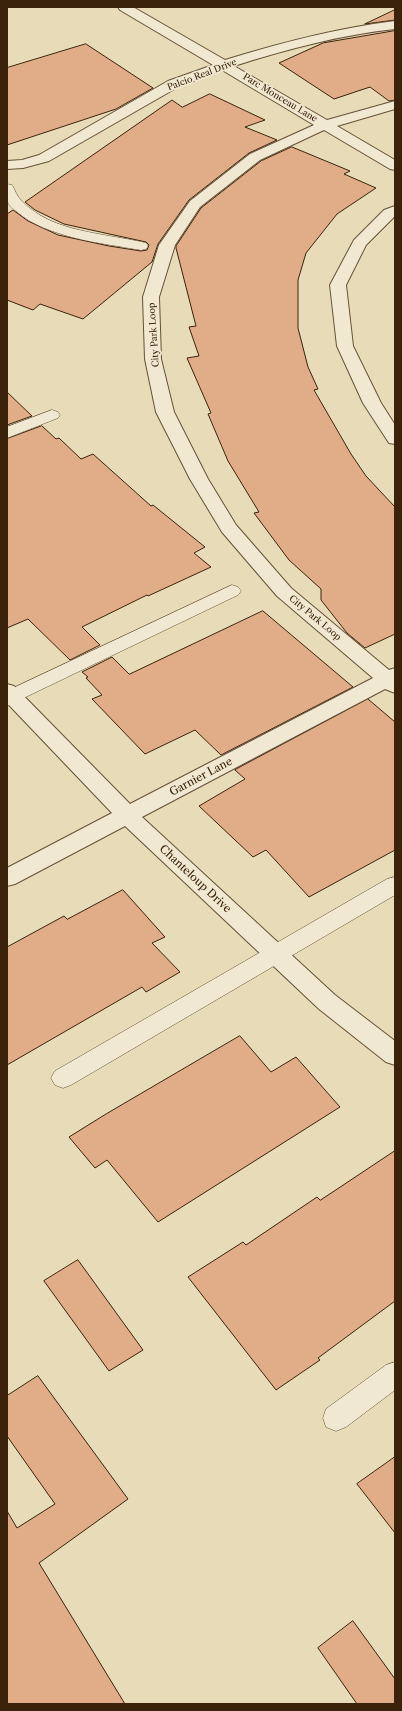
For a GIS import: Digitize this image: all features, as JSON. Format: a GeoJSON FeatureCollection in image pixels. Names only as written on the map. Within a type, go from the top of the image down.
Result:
{"type":"FeatureCollection","features":[{"type":"Feature","properties":{"kind":"street","name":"Parc Monceau Lane"},"geometry":{"type":"LineString","coordinates":[[124,7],[395,166]]}},
{"type":"Feature","properties":{"kind":"street","name":"Palcio Real Drive"},"geometry":{"type":"LineString","coordinates":[[7,165],[24,164],[44,158],[173,84],[224,65],[284,46],[368,28],[395,25]]}},
{"type":"Feature","properties":{"kind":"street","name":"City Park Loop"},"geometry":{"type":"LineString","coordinates":[[392,680],[284,592],[230,528],[199,480],[165,412],[153,359],[151,297],[167,245],[195,204],[255,158],[325,125],[395,105]]}},
{"type":"Feature","properties":{"kind":"street"},"geometry":{"type":"LineString","coordinates":[[395,210],[389,213],[359,243],[338,285],[345,346],[372,403],[395,439]]}},
{"type":"Feature","properties":{"kind":"street","name":"Garnier Lane"},"geometry":{"type":"LineString","coordinates":[[7,878],[392,680]]}},
{"type":"Feature","properties":{"kind":"street","name":"Chanteloup Drive"},"geometry":{"type":"LineString","coordinates":[[9,695],[128,815],[327,1002],[395,1055]]}},
{"type":"Feature","properties":{"kind":"lane"},"geometry":{"type":"LineString","coordinates":[[7,188],[9,196],[22,210],[41,222],[79,235],[141,246]]}},
{"type":"Feature","properties":{"kind":"lane"},"geometry":{"type":"LineString","coordinates":[[7,433],[52,415]]}},
{"type":"Feature","properties":{"kind":"lane"},"geometry":{"type":"LineString","coordinates":[[9,695],[232,591]]}},
{"type":"Feature","properties":{"kind":"lane"},"geometry":{"type":"LineString","coordinates":[[63,1078],[395,885]]}},
{"type":"Feature","properties":{"kind":"lane"},"geometry":{"type":"LineString","coordinates":[[336,1418],[395,1374]]}},
{"type":"Feature","properties":{"kind":"building"},"geometry":{"type":"Polygon","coordinates":[[[395,10],[395,20],[365,24],[395,10]]]}},
{"type":"Feature","properties":{"kind":"building"},"geometry":{"type":"Polygon","coordinates":[[[395,31],[395,100],[389,101],[370,87],[334,99],[279,63],[323,43],[395,31]]]}},
{"type":"Feature","properties":{"kind":"building"},"geometry":{"type":"Polygon","coordinates":[[[86,44],[153,88],[116,109],[7,145],[7,68],[86,44]]]}},
{"type":"Feature","properties":{"kind":"building"},"geometry":{"type":"Polygon","coordinates":[[[210,94],[265,120],[245,127],[277,140],[249,153],[189,200],[158,244],[152,262],[83,319],[40,304],[33,310],[7,300],[7,214],[13,210],[28,221],[58,235],[109,246],[141,251],[147,250],[149,245],[146,242],[64,224],[35,210],[25,202],[172,100],[182,107],[210,94]]]}},
{"type":"Feature","properties":{"kind":"building"},"geometry":{"type":"Polygon","coordinates":[[[292,147],[350,171],[344,174],[376,188],[337,214],[306,253],[298,280],[298,328],[308,367],[318,389],[314,390],[351,454],[366,476],[395,507],[395,634],[365,648],[347,633],[321,600],[321,589],[289,560],[254,513],[259,512],[228,461],[208,414],[211,413],[187,358],[199,356],[189,327],[196,326],[176,246],[201,208],[261,161],[292,147]]]}},
{"type":"Feature","properties":{"kind":"building"},"geometry":{"type":"Polygon","coordinates":[[[7,392],[32,416],[7,425],[7,392]]]}},
{"type":"Feature","properties":{"kind":"building"},"geometry":{"type":"Polygon","coordinates":[[[42,426],[56,439],[59,438],[81,459],[93,454],[151,506],[153,505],[205,547],[194,553],[211,567],[148,596],[147,595],[82,627],[100,645],[70,660],[28,619],[7,628],[7,439],[42,426]]]}},
{"type":"Feature","properties":{"kind":"building"},"geometry":{"type":"Polygon","coordinates":[[[263,611],[353,687],[221,755],[195,730],[145,754],[92,699],[102,695],[86,678],[88,677],[82,672],[112,657],[129,674],[263,611]]]}},
{"type":"Feature","properties":{"kind":"building"},"geometry":{"type":"Polygon","coordinates":[[[368,699],[395,722],[395,850],[309,897],[266,850],[253,857],[199,806],[245,779],[235,770],[368,699]]]}},
{"type":"Feature","properties":{"kind":"building"},"geometry":{"type":"Polygon","coordinates":[[[123,890],[165,937],[152,943],[180,972],[146,992],[142,987],[7,1065],[7,947],[64,916],[67,919],[123,890]]]}},
{"type":"Feature","properties":{"kind":"building"},"geometry":{"type":"Polygon","coordinates":[[[240,1036],[271,1072],[296,1057],[340,1107],[158,1222],[107,1160],[95,1168],[69,1137],[240,1036]]]}},
{"type":"Feature","properties":{"kind":"building"},"geometry":{"type":"Polygon","coordinates":[[[395,1151],[395,1301],[318,1358],[320,1360],[276,1390],[188,1277],[243,1242],[246,1245],[317,1197],[320,1200],[395,1151]]]}},
{"type":"Feature","properties":{"kind":"building"},"geometry":{"type":"Polygon","coordinates":[[[78,1260],[143,1350],[109,1371],[44,1281],[78,1260]]]}},
{"type":"Feature","properties":{"kind":"building"},"geometry":{"type":"Polygon","coordinates":[[[38,1376],[128,1499],[39,1563],[125,1704],[7,1704],[7,1511],[17,1528],[55,1504],[7,1436],[7,1396],[38,1376]]]}},
{"type":"Feature","properties":{"kind":"building"},"geometry":{"type":"Polygon","coordinates":[[[395,1457],[395,1533],[357,1484],[395,1457]]]}},
{"type":"Feature","properties":{"kind":"building"},"geometry":{"type":"Polygon","coordinates":[[[353,1621],[395,1679],[395,1704],[357,1704],[318,1648],[353,1621]]]}}]}
